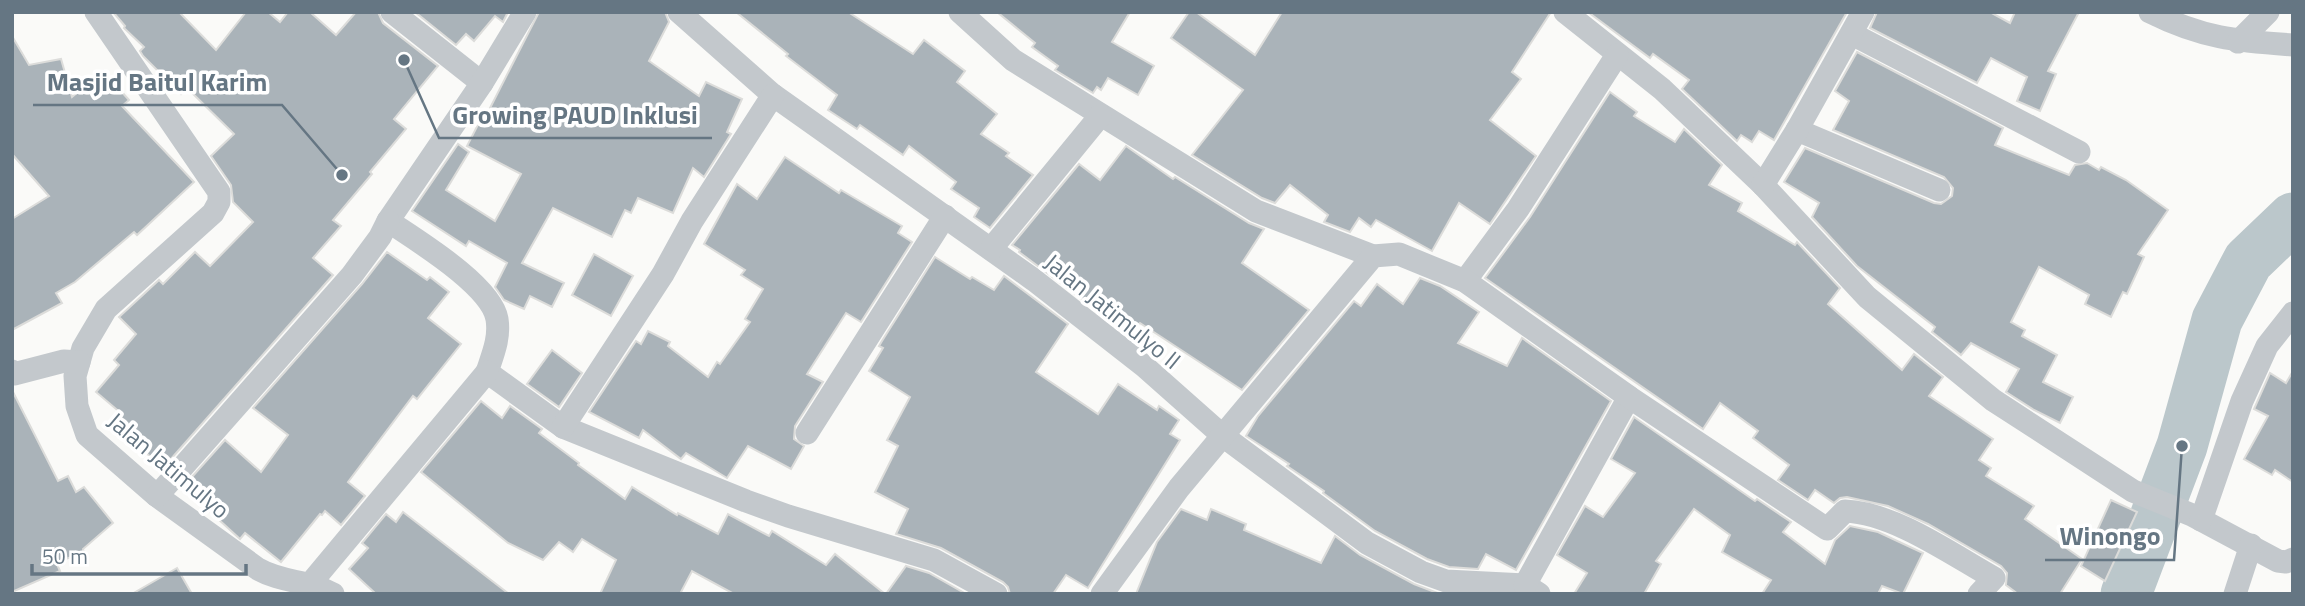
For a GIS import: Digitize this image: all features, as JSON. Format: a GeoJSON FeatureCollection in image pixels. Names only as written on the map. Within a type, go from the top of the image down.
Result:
{"type":"FeatureCollection","features":[{"type":"Feature","properties":{"kind":"street","name":"Jalan Jatimulyo"},"geometry":{"type":"LineString","coordinates":[[96,12],[219,192],[219,202],[213,213],[106,309],[83,348],[75,376],[77,406],[87,435],[157,496],[271,577],[310,584],[333,594]]}},
{"type":"Feature","properties":{"kind":"street"},"geometry":{"type":"LineString","coordinates":[[392,12],[482,83]]}},
{"type":"Feature","properties":{"kind":"street"},"geometry":{"type":"LineString","coordinates":[[157,496],[352,275],[482,83],[525,12]]}},
{"type":"Feature","properties":{"kind":"street","name":"Jalan Jatimulyo II"},"geometry":{"type":"LineString","coordinates":[[678,12],[773,95],[991,249],[1144,366],[1223,436],[1367,543],[1421,572],[1456,582],[1532,589]]}},
{"type":"Feature","properties":{"kind":"street"},"geometry":{"type":"LineString","coordinates":[[960,12],[1013,60],[1256,211],[1373,256],[1399,254],[1465,281],[1629,397],[1827,530],[1844,511],[1860,512],[1894,523],[1994,578],[1979,594]]}},
{"type":"Feature","properties":{"kind":"street"},"geometry":{"type":"LineString","coordinates":[[1565,12],[1662,89],[1763,185],[1867,297],[1993,400],[2133,491],[2197,517],[2278,561],[2293,559]]}},
{"type":"Feature","properties":{"kind":"street"},"geometry":{"type":"LineString","coordinates":[[1763,185],[1863,12]]}},
{"type":"Feature","properties":{"kind":"street"},"geometry":{"type":"LineString","coordinates":[[2150,12],[2207,36],[2238,42],[2293,45]]}},
{"type":"Feature","properties":{"kind":"street"},"geometry":{"type":"LineString","coordinates":[[2238,42],[2267,12]]}},
{"type":"Feature","properties":{"kind":"street"},"geometry":{"type":"LineString","coordinates":[[1852,34],[2079,152]]}},
{"type":"Feature","properties":{"kind":"street"},"geometry":{"type":"LineString","coordinates":[[1465,281],[1518,209],[1617,55]]}},
{"type":"Feature","properties":{"kind":"street"},"geometry":{"type":"LineString","coordinates":[[563,426],[663,274],[692,220],[773,95]]}},
{"type":"Feature","properties":{"kind":"street"},"geometry":{"type":"LineString","coordinates":[[991,249],[1100,116]]}},
{"type":"Feature","properties":{"kind":"street"},"geometry":{"type":"LineString","coordinates":[[1797,130],[1939,190]]}},
{"type":"Feature","properties":{"kind":"street"},"geometry":{"type":"LineString","coordinates":[[807,433],[945,216]]}},
{"type":"Feature","properties":{"kind":"street"},"geometry":{"type":"LineString","coordinates":[[310,584],[487,372],[498,343],[497,317],[489,300],[466,276],[388,220]]}},
{"type":"Feature","properties":{"kind":"street"},"geometry":{"type":"LineString","coordinates":[[1102,594],[1180,488],[1373,256]]}},
{"type":"Feature","properties":{"kind":"street"},"geometry":{"type":"LineString","coordinates":[[2197,517],[2242,401],[2267,346],[2293,313]]}},
{"type":"Feature","properties":{"kind":"street"},"geometry":{"type":"LineString","coordinates":[[12,371],[15,374],[64,361],[79,362]]}},
{"type":"Feature","properties":{"kind":"street"},"geometry":{"type":"LineString","coordinates":[[487,372],[563,426],[746,501],[934,560],[996,594]]}},
{"type":"Feature","properties":{"kind":"street"},"geometry":{"type":"LineString","coordinates":[[1532,589],[1629,397]]}},
{"type":"Feature","properties":{"kind":"street"},"geometry":{"type":"LineString","coordinates":[[2235,594],[2251,545]]}},
{"type":"Feature","properties":{"kind":"building"},"geometry":{"type":"Polygon","coordinates":[[[113,12],[179,12],[216,50],[246,12],[268,12],[280,22],[288,12],[310,12],[336,35],[356,12],[378,12],[383,23],[438,66],[394,119],[406,129],[333,220],[341,226],[313,258],[333,275],[163,468],[145,452],[150,446],[119,417],[122,414],[96,392],[119,365],[114,360],[136,334],[119,317],[159,280],[163,284],[195,252],[210,266],[253,222],[233,202],[231,185],[211,156],[234,134],[187,88],[181,94],[143,56],[140,51],[144,47],[124,28],[113,12]]]}},
{"type":"Feature","properties":{"kind":"building"},"geometry":{"type":"Polygon","coordinates":[[[415,12],[508,12],[503,22],[495,16],[474,41],[466,34],[456,45],[415,12]]]}},
{"type":"Feature","properties":{"kind":"building"},"geometry":{"type":"Polygon","coordinates":[[[539,12],[665,12],[669,22],[649,61],[699,96],[706,82],[742,99],[727,132],[731,134],[704,177],[693,168],[673,213],[638,198],[631,213],[625,210],[612,237],[553,208],[522,263],[564,283],[552,307],[530,296],[524,309],[504,300],[495,287],[507,263],[469,241],[466,246],[412,211],[458,144],[469,152],[446,190],[495,221],[521,174],[467,146],[484,113],[487,114],[539,12]]]}},
{"type":"Feature","properties":{"kind":"building"},"geometry":{"type":"Polygon","coordinates":[[[736,12],[848,12],[913,54],[924,40],[965,71],[957,82],[997,114],[981,134],[1009,153],[1006,156],[1033,175],[990,228],[974,217],[979,208],[951,189],[956,182],[909,146],[903,155],[860,125],[857,129],[828,110],[837,95],[786,56],[788,54],[736,12]]]}},
{"type":"Feature","properties":{"kind":"building"},"geometry":{"type":"Polygon","coordinates":[[[997,12],[1130,12],[1112,42],[1154,66],[1138,95],[1108,78],[1101,90],[1097,87],[1093,93],[1055,70],[1058,66],[1032,47],[1035,43],[997,12]]]}},
{"type":"Feature","properties":{"kind":"building"},"geometry":{"type":"Polygon","coordinates":[[[1189,12],[1196,12],[1255,55],[1282,12],[1551,12],[1512,72],[1521,79],[1490,120],[1536,156],[1490,224],[1459,203],[1432,251],[1376,220],[1371,227],[1359,218],[1350,232],[1324,222],[1328,215],[1290,185],[1275,203],[1262,198],[1192,155],[1243,90],[1171,38],[1189,12]]]}},
{"type":"Feature","properties":{"kind":"building"},"geometry":{"type":"Polygon","coordinates":[[[1588,12],[1847,12],[1774,140],[1759,131],[1752,142],[1741,135],[1737,141],[1682,89],[1689,80],[1653,54],[1650,58],[1588,12]]]}},
{"type":"Feature","properties":{"kind":"building"},"geometry":{"type":"Polygon","coordinates":[[[1877,12],[1990,12],[2010,23],[2015,12],[2079,12],[2048,71],[2056,74],[2040,111],[2017,101],[2027,77],[1991,58],[1977,83],[1870,28],[1877,12]]]}},
{"type":"Feature","properties":{"kind":"building"},"geometry":{"type":"Polygon","coordinates":[[[12,36],[29,65],[61,59],[72,97],[103,71],[129,100],[122,106],[194,182],[137,235],[134,232],[75,282],[56,293],[62,303],[12,330],[12,219],[49,196],[12,154],[12,36]]]}},
{"type":"Feature","properties":{"kind":"building"},"geometry":{"type":"Polygon","coordinates":[[[1857,52],[2003,128],[1995,145],[2069,175],[2075,165],[2087,163],[2099,170],[2101,167],[2126,180],[2168,210],[2138,254],[2144,257],[2127,294],[2123,292],[2111,317],[2085,304],[2089,295],[2039,267],[2011,322],[2025,330],[2022,336],[2057,355],[2043,382],[2073,397],[2060,423],[2006,392],[2019,369],[1971,343],[1961,355],[1932,332],[1935,327],[1857,266],[1812,217],[1819,203],[1784,182],[1805,148],[1934,203],[1941,204],[1952,196],[1953,188],[1944,177],[1833,130],[1849,101],[1835,91],[1857,52]]]}},
{"type":"Feature","properties":{"kind":"building"},"geometry":{"type":"Polygon","coordinates":[[[1610,92],[1637,112],[1634,116],[1675,142],[1684,129],[1722,165],[1709,185],[1742,203],[1738,211],[1795,245],[1797,242],[1840,288],[1828,304],[1902,370],[1914,354],[1943,377],[1929,396],[1993,439],[1979,460],[1991,468],[1986,476],[2034,506],[2025,519],[2082,559],[2060,594],[2018,594],[2006,585],[2007,573],[2001,566],[1928,524],[1888,506],[1847,497],[1834,503],[1815,490],[1808,500],[1778,480],[1789,465],[1753,438],[1758,431],[1720,403],[1703,429],[1485,278],[1530,217],[1610,92]]]}},
{"type":"Feature","properties":{"kind":"building"},"geometry":{"type":"Polygon","coordinates":[[[1126,146],[1173,179],[1175,177],[1249,223],[1264,229],[1242,263],[1309,310],[1242,390],[1140,323],[1130,335],[1012,245],[1079,164],[1100,180],[1126,146]]]}},
{"type":"Feature","properties":{"kind":"building"},"geometry":{"type":"Polygon","coordinates":[[[785,157],[839,193],[841,190],[902,226],[898,233],[912,242],[861,322],[846,313],[807,374],[823,382],[795,426],[794,439],[804,446],[791,469],[748,446],[727,478],[686,453],[681,459],[643,430],[639,438],[589,412],[636,341],[641,344],[648,331],[670,342],[668,346],[708,377],[717,362],[720,364],[750,322],[745,319],[763,289],[741,275],[745,270],[704,244],[737,184],[757,199],[785,157]]]}},
{"type":"Feature","properties":{"kind":"building"},"geometry":{"type":"Polygon","coordinates":[[[387,252],[427,280],[430,277],[449,292],[428,318],[461,344],[417,399],[413,396],[348,482],[365,496],[341,525],[325,511],[320,514],[281,562],[245,533],[240,539],[183,487],[225,440],[261,472],[288,435],[253,408],[387,252]]]}},
{"type":"Feature","properties":{"kind":"building"},"geometry":{"type":"Polygon","coordinates":[[[594,254],[633,276],[611,316],[572,295],[594,254]]]}},
{"type":"Feature","properties":{"kind":"building"},"geometry":{"type":"Polygon","coordinates":[[[935,257],[970,279],[972,277],[994,290],[1004,276],[1068,324],[1036,372],[1098,414],[1118,384],[1157,410],[1159,406],[1179,420],[1170,434],[1180,440],[1088,588],[1066,575],[1053,594],[1010,594],[1003,582],[941,548],[896,534],[908,509],[875,492],[898,446],[887,440],[910,397],[869,371],[883,348],[879,346],[935,257]]]}},
{"type":"Feature","properties":{"kind":"building"},"geometry":{"type":"Polygon","coordinates":[[[1420,278],[1440,286],[1479,312],[1458,343],[1507,366],[1522,338],[1611,401],[1516,570],[1486,554],[1478,569],[1449,567],[1427,559],[1375,531],[1287,466],[1289,464],[1246,436],[1258,416],[1354,301],[1361,306],[1377,284],[1403,304],[1420,278]]]}},
{"type":"Feature","properties":{"kind":"building"},"geometry":{"type":"Polygon","coordinates":[[[552,350],[582,373],[559,407],[527,384],[552,350]]]}},
{"type":"Feature","properties":{"kind":"building"},"geometry":{"type":"Polygon","coordinates":[[[2293,371],[2293,482],[2275,470],[2272,475],[2244,459],[2268,416],[2254,409],[2270,373],[2286,383],[2293,371]]]}},
{"type":"Feature","properties":{"kind":"building"},"geometry":{"type":"Polygon","coordinates":[[[12,390],[58,481],[68,476],[76,492],[84,487],[113,523],[83,549],[84,553],[56,562],[60,571],[12,592],[12,390]]]}},
{"type":"Feature","properties":{"kind":"building"},"geometry":{"type":"Polygon","coordinates":[[[481,401],[502,418],[510,406],[542,429],[539,433],[579,463],[578,465],[625,499],[632,487],[677,515],[678,513],[718,534],[728,514],[769,536],[772,531],[826,565],[835,554],[885,594],[734,594],[692,571],[680,594],[600,594],[616,560],[582,539],[573,552],[559,542],[543,560],[508,543],[421,472],[481,401]]]}},
{"type":"Feature","properties":{"kind":"building"},"geometry":{"type":"Polygon","coordinates":[[[1634,417],[1755,501],[1757,499],[1791,522],[1783,532],[1825,564],[1835,540],[1850,526],[1878,532],[1923,553],[1903,594],[1882,586],[1878,594],[1762,594],[1771,580],[1722,552],[1730,535],[1694,509],[1656,561],[1661,564],[1644,594],[1574,594],[1587,573],[1557,555],[1585,506],[1603,517],[1635,473],[1611,459],[1634,417]]]}},
{"type":"Feature","properties":{"kind":"building"},"geometry":{"type":"Polygon","coordinates":[[[2111,500],[2137,512],[2105,581],[2081,566],[2111,500]]]}},
{"type":"Feature","properties":{"kind":"building"},"geometry":{"type":"Polygon","coordinates":[[[1181,509],[1207,520],[1211,509],[1246,524],[1244,530],[1321,563],[1335,536],[1360,555],[1414,584],[1440,594],[1136,594],[1157,542],[1181,509]]]}},
{"type":"Feature","properties":{"kind":"building"},"geometry":{"type":"Polygon","coordinates":[[[403,512],[509,594],[376,594],[349,569],[368,548],[362,543],[386,514],[396,522],[403,512]]]}},
{"type":"Feature","properties":{"kind":"building"},"geometry":{"type":"Polygon","coordinates":[[[906,566],[929,573],[966,594],[886,594],[906,566]]]}},
{"type":"Feature","properties":{"kind":"building"},"geometry":{"type":"Polygon","coordinates":[[[177,568],[192,594],[132,594],[177,568]]]}},
{"type":"Feature","properties":{"kind":"waterway"},"geometry":{"type":"LineString","coordinates":[[2126,594],[2182,446],[2217,320],[2248,261],[2293,218]]}},
{"type":"Feature","properties":{"kind":"place","name":"Growing PAUD Inklusi"},"geometry":{"type":"Point","coordinates":[404,60]}},
{"type":"Feature","properties":{"kind":"place","name":"Masjid Baitul Karim"},"geometry":{"type":"Point","coordinates":[342,175]}},
{"type":"Feature","properties":{"kind":"place","name":"Winongo"},"geometry":{"type":"Point","coordinates":[2182,446]}}]}
